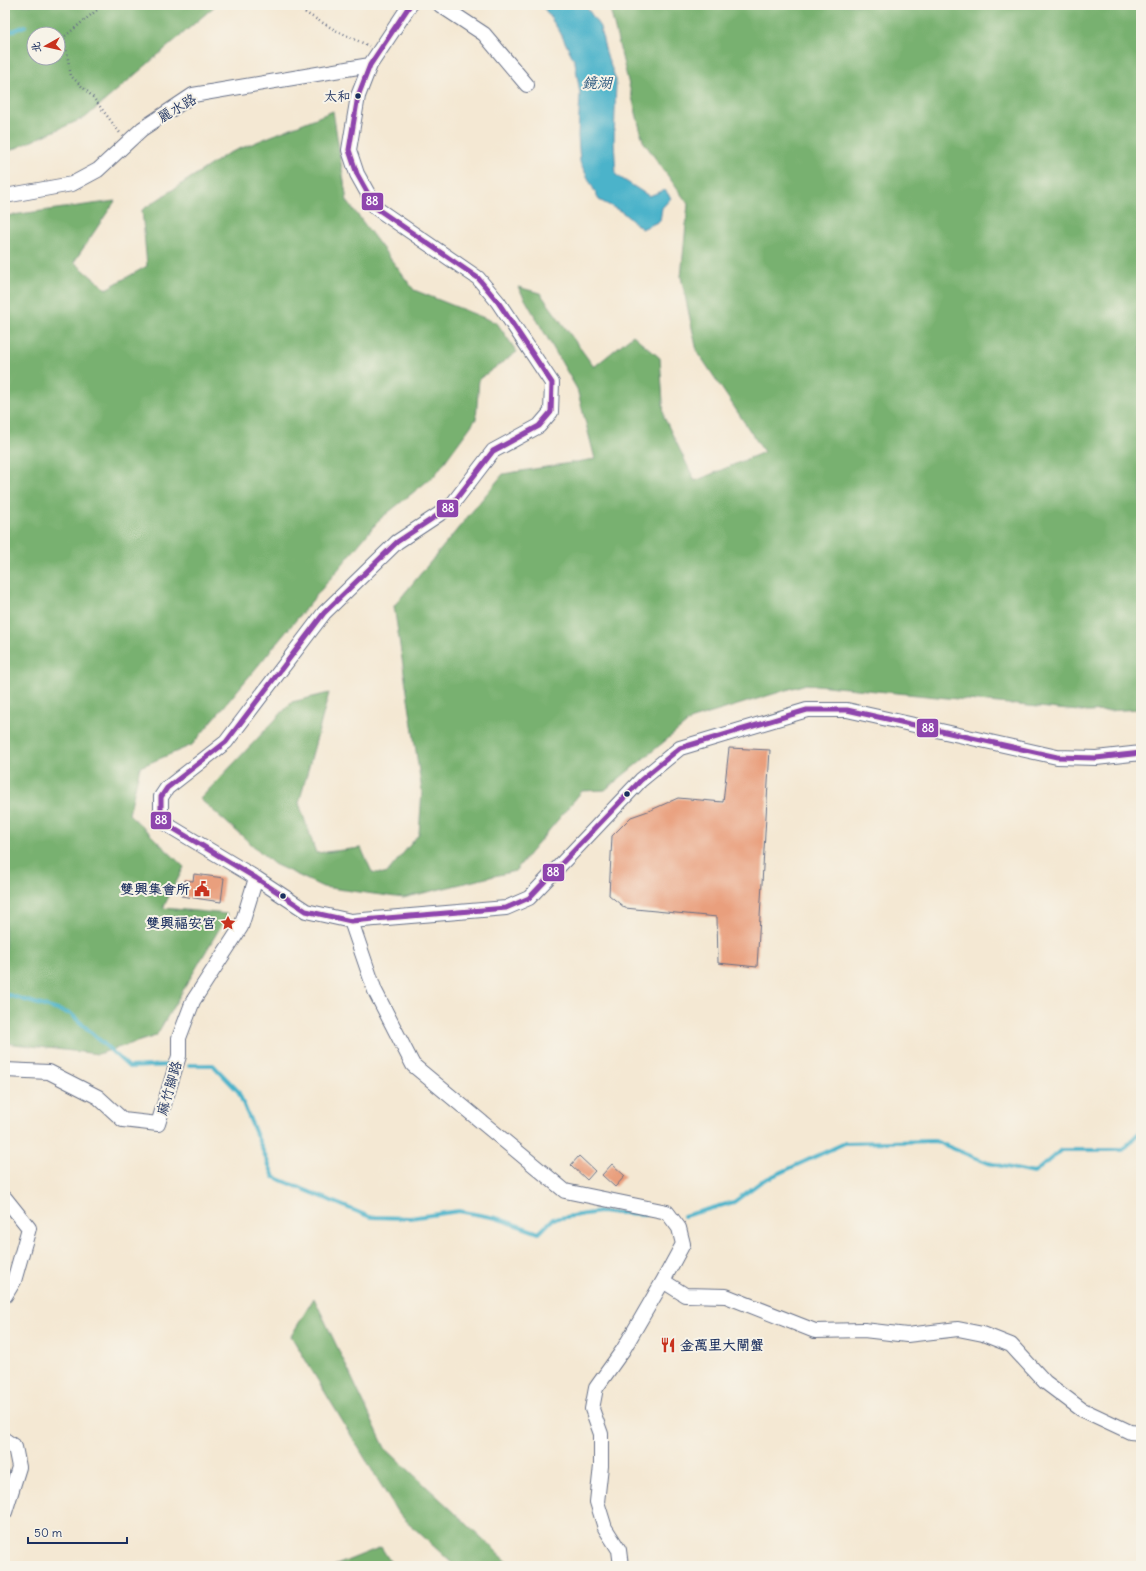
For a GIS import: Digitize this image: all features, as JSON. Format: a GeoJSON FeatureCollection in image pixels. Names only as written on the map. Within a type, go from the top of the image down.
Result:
{"type":"FeatureCollection","features":[{"type":"Feature","properties":{"kind":"street"},"geometry":{"type":"LineString","coordinates":[[410,5],[370,65],[358,96],[349,150],[356,174],[376,208],[478,278],[498,302],[552,383],[551,412],[539,426],[493,451],[450,507],[397,542],[324,613],[226,742],[167,788],[161,797],[162,821],[256,878],[306,911],[351,921],[506,908],[529,898],[641,780],[680,748],[807,710],[847,710],[1057,757],[1096,758],[1141,753]]}},
{"type":"Feature","properties":{"kind":"street"},"geometry":{"type":"LineString","coordinates":[[440,5],[484,34],[527,85]]}},
{"type":"Feature","properties":{"kind":"street","name":"麗水路"},"geometry":{"type":"LineString","coordinates":[[5,196],[72,184],[98,170],[142,129],[193,95],[370,65]]}},
{"type":"Feature","properties":{"kind":"street","name":"麻竹腳路"},"geometry":{"type":"LineString","coordinates":[[5,1070],[49,1072],[98,1097],[123,1120],[158,1124],[179,1056],[179,1038],[193,1001],[241,928],[256,878]]}},
{"type":"Feature","properties":{"kind":"street"},"geometry":{"type":"LineString","coordinates":[[351,921],[375,991],[413,1065],[565,1191],[668,1212],[679,1228],[683,1244],[623,1350],[596,1388],[592,1409],[601,1434],[601,1466],[597,1502],[605,1528],[619,1550],[621,1566]]}},
{"type":"Feature","properties":{"kind":"street"},"geometry":{"type":"LineString","coordinates":[[5,1198],[28,1228],[14,1281],[5,1296]]}},
{"type":"Feature","properties":{"kind":"street"},"geometry":{"type":"LineString","coordinates":[[663,1281],[685,1295],[726,1296],[815,1331],[864,1330],[907,1335],[958,1329],[983,1334],[1011,1345],[1045,1382],[1081,1409],[1130,1432],[1141,1433]]}},
{"type":"Feature","properties":{"kind":"street"},"geometry":{"type":"LineString","coordinates":[[5,1440],[15,1447],[19,1467],[5,1512]]}},
{"type":"Feature","properties":{"kind":"path"},"geometry":{"type":"LineString","coordinates":[[103,5],[64,37],[71,76],[92,96],[128,143]]}},
{"type":"Feature","properties":{"kind":"path"},"geometry":{"type":"LineString","coordinates":[[296,5],[299,9],[335,30],[379,51]]}},
{"type":"Feature","properties":{"kind":"green space"},"geometry":{"type":"Polygon","coordinates":[[[5,5],[216,5],[86,117],[5,153],[5,5]]]}},
{"type":"Feature","properties":{"kind":"green space"},"geometry":{"type":"Polygon","coordinates":[[[609,5],[1141,5],[1141,709],[1089,712],[806,684],[692,719],[605,790],[582,791],[515,871],[403,898],[323,887],[274,864],[200,799],[292,702],[329,693],[299,803],[316,853],[361,848],[372,872],[386,874],[419,834],[422,791],[394,606],[503,474],[595,459],[577,389],[518,287],[540,293],[594,367],[633,335],[660,358],[664,417],[695,481],[764,452],[697,351],[681,277],[688,204],[643,141],[609,5]]]}},
{"type":"Feature","properties":{"kind":"green space"},"geometry":{"type":"Polygon","coordinates":[[[333,111],[347,201],[414,290],[497,323],[517,352],[479,379],[476,419],[435,475],[380,519],[192,745],[140,767],[129,814],[184,867],[163,908],[228,914],[156,1036],[98,1054],[5,1043],[5,216],[115,201],[74,262],[106,289],[147,266],[142,210],[227,154],[333,111]]]}},
{"type":"Feature","properties":{"kind":"green space"},"geometry":{"type":"Polygon","coordinates":[[[314,1298],[385,1448],[512,1566],[455,1566],[398,1513],[291,1336],[314,1298]]]}},
{"type":"Feature","properties":{"kind":"green space"},"geometry":{"type":"Polygon","coordinates":[[[381,1547],[393,1566],[334,1566],[381,1547]]]}},
{"type":"Feature","properties":{"kind":"water","name":"鏡湖"},"geometry":{"type":"Polygon","coordinates":[[[542,5],[585,5],[600,27],[606,53],[616,80],[614,141],[616,175],[649,196],[665,190],[671,198],[662,208],[660,221],[642,229],[622,212],[599,200],[580,162],[578,136],[580,94],[575,62],[560,32],[542,5]]]}},
{"type":"Feature","properties":{"kind":"building"},"geometry":{"type":"Polygon","coordinates":[[[729,748],[770,750],[757,967],[718,963],[717,917],[625,908],[609,895],[612,836],[631,817],[678,798],[723,802],[729,748]]]}},
{"type":"Feature","properties":{"kind":"building","name":"雙興集會所"},"geometry":{"type":"Polygon","coordinates":[[[194,874],[224,878],[221,902],[181,896],[184,880],[193,881],[194,874]]]}},
{"type":"Feature","properties":{"kind":"building"},"geometry":{"type":"Polygon","coordinates":[[[579,1156],[595,1171],[587,1180],[571,1165],[579,1156]]]}},
{"type":"Feature","properties":{"kind":"building"},"geometry":{"type":"Polygon","coordinates":[[[612,1164],[625,1176],[615,1187],[602,1175],[612,1164]]]}},
{"type":"Feature","properties":{"kind":"waterway"},"geometry":{"type":"LineString","coordinates":[[5,34],[25,26]]}},
{"type":"Feature","properties":{"kind":"waterway"},"geometry":{"type":"LineString","coordinates":[[5,994],[71,1014],[129,1067],[170,1065]]}},
{"type":"Feature","properties":{"kind":"waterway"},"geometry":{"type":"LineString","coordinates":[[189,1065],[213,1065],[238,1091],[274,1177],[370,1217],[410,1218],[459,1211],[496,1218],[539,1233],[553,1219],[599,1212],[647,1214]]}},
{"type":"Feature","properties":{"kind":"waterway"},"geometry":{"type":"LineString","coordinates":[[684,1216],[734,1202],[762,1181],[845,1143],[935,1141],[988,1163],[1034,1173],[1061,1150],[1123,1150],[1141,1130]]}},
{"type":"Feature","properties":{"kind":"transit line","name":"88"},"geometry":{"type":"LineString","coordinates":[[410,5],[370,65],[358,96],[349,150],[357,174],[376,208],[478,278],[498,302],[552,383],[551,412],[539,426],[493,451],[450,507],[397,542],[324,613],[226,742],[167,788],[161,797],[161,821],[256,878],[306,911],[351,921],[506,908],[529,898],[641,780],[680,748],[807,710],[847,710],[1057,757],[1096,758],[1141,753]]}},
{"type":"Feature","properties":{"kind":"place","name":"太和"},"geometry":{"type":"Point","coordinates":[358,96]}},
{"type":"Feature","properties":{"kind":"place","name":"雙興集會所"},"geometry":{"type":"Point","coordinates":[202,889]}},
{"type":"Feature","properties":{"kind":"place","name":"雙興福安宮"},"geometry":{"type":"Point","coordinates":[228,923]}},
{"type":"Feature","properties":{"kind":"place","name":"金萬里大閘蟹"},"geometry":{"type":"Point","coordinates":[668,1345]}}]}
